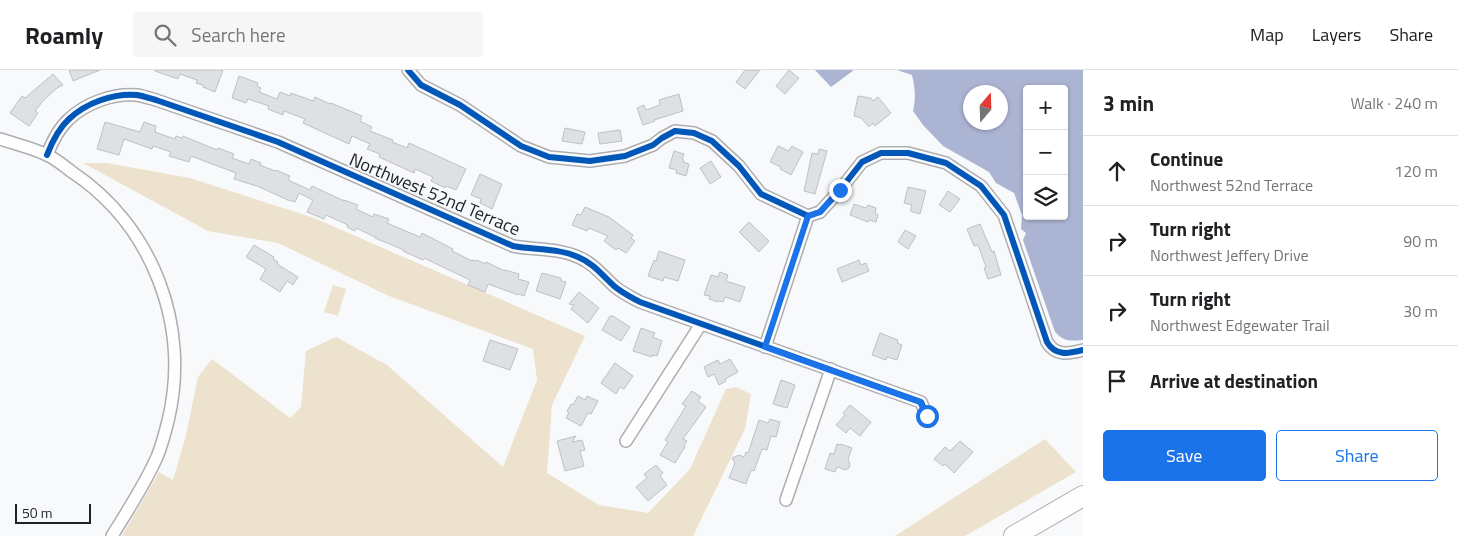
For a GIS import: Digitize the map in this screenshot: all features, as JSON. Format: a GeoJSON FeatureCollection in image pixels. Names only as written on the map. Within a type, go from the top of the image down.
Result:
{"type":"FeatureCollection","features":[{"type":"Feature","properties":{"kind":"highway"},"geometry":{"type":"LineString","coordinates":[[1014,536],[1083,496]]}},
{"type":"Feature","properties":{"kind":"street"},"geometry":{"type":"LineString","coordinates":[[408,70],[421,85],[460,105],[520,146],[549,157],[590,161],[625,156],[653,145],[675,131],[694,134],[712,141],[739,166],[761,194],[808,216],[820,212],[862,162],[881,153],[908,153],[946,163],[981,186],[1004,215],[1047,342],[1054,351],[1060,353],[1083,350]]}},
{"type":"Feature","properties":{"kind":"street","name":"Northwest 52nd Terrace"},"geometry":{"type":"LineString","coordinates":[[47,155],[58,133],[69,119],[90,104],[104,99],[136,95],[156,100],[278,142],[513,246],[553,250],[577,256],[597,269],[626,295],[640,302],[920,402],[927,416]]}},
{"type":"Feature","properties":{"kind":"street"},"geometry":{"type":"LineString","coordinates":[[0,139],[47,155],[84,180],[101,195],[118,212],[146,252],[166,300],[172,324],[175,351],[172,406],[164,437],[154,464],[112,536]]}},
{"type":"Feature","properties":{"kind":"street"},"geometry":{"type":"LineString","coordinates":[[765,347],[808,216]]}},
{"type":"Feature","properties":{"kind":"street"},"geometry":{"type":"LineString","coordinates":[[626,441],[701,324]]}},
{"type":"Feature","properties":{"kind":"street"},"geometry":{"type":"LineString","coordinates":[[786,500],[830,369]]}},
{"type":"Feature","properties":{"kind":"shaded area"},"geometry":{"type":"Polygon","coordinates":[[[83,163],[107,163],[190,178],[314,218],[585,336],[552,405],[547,473],[599,505],[648,513],[690,469],[726,389],[736,387],[751,394],[745,429],[693,536],[122,536],[159,472],[173,480],[186,435],[198,377],[212,359],[290,418],[301,407],[306,351],[336,337],[387,365],[503,467],[537,380],[533,349],[389,296],[278,243],[208,231],[83,163]]]}},
{"type":"Feature","properties":{"kind":"shaded area"},"geometry":{"type":"Polygon","coordinates":[[[333,285],[346,289],[338,316],[324,312],[333,285]]]}},
{"type":"Feature","properties":{"kind":"shaded area"},"geometry":{"type":"Polygon","coordinates":[[[1045,439],[1076,472],[965,536],[895,536],[1045,439]]]}},
{"type":"Feature","properties":{"kind":"water"},"geometry":{"type":"Polygon","coordinates":[[[815,70],[854,70],[831,87],[815,70]]]}},
{"type":"Feature","properties":{"kind":"water"},"geometry":{"type":"Polygon","coordinates":[[[897,70],[1083,70],[1083,340],[1075,341],[1061,338],[1055,332],[1023,240],[1026,233],[1021,229],[1022,215],[1014,193],[996,183],[989,172],[943,146],[923,125],[913,111],[915,102],[912,75],[897,70]]]}},
{"type":"Feature","properties":{"kind":"building"},"geometry":{"type":"Polygon","coordinates":[[[69,70],[100,70],[73,81],[69,70]]]}},
{"type":"Feature","properties":{"kind":"building"},"geometry":{"type":"Polygon","coordinates":[[[155,70],[223,70],[215,92],[196,83],[197,80],[180,74],[178,79],[155,70]]]}},
{"type":"Feature","properties":{"kind":"building"},"geometry":{"type":"Polygon","coordinates":[[[745,70],[760,70],[745,89],[736,82],[745,70]]]}},
{"type":"Feature","properties":{"kind":"building"},"geometry":{"type":"Polygon","coordinates":[[[789,70],[799,78],[785,94],[776,86],[789,70]]]}},
{"type":"Feature","properties":{"kind":"building"},"geometry":{"type":"Polygon","coordinates":[[[53,74],[63,85],[43,101],[35,111],[38,113],[29,126],[10,113],[22,96],[25,98],[53,74]]]}},
{"type":"Feature","properties":{"kind":"building"},"geometry":{"type":"Polygon","coordinates":[[[239,76],[258,83],[257,86],[261,88],[259,92],[277,99],[280,92],[290,96],[291,93],[313,101],[315,97],[331,103],[362,116],[360,121],[372,127],[370,131],[393,140],[392,142],[407,148],[409,143],[466,169],[456,190],[446,186],[445,188],[431,181],[433,177],[415,169],[414,173],[379,157],[380,154],[367,149],[370,144],[352,136],[349,144],[303,123],[305,119],[284,111],[283,115],[268,109],[269,106],[248,99],[246,103],[232,98],[239,76]]]}},
{"type":"Feature","properties":{"kind":"building"},"geometry":{"type":"Polygon","coordinates":[[[679,94],[683,111],[643,125],[637,108],[644,105],[646,110],[660,105],[659,100],[679,94]]]}},
{"type":"Feature","properties":{"kind":"building"},"geometry":{"type":"Polygon","coordinates":[[[858,96],[871,98],[873,101],[878,97],[891,113],[875,126],[873,123],[869,127],[861,118],[854,116],[858,96]]]}},
{"type":"Feature","properties":{"kind":"building"},"geometry":{"type":"Polygon","coordinates":[[[105,122],[140,132],[144,122],[156,126],[155,132],[175,139],[176,136],[182,138],[183,136],[217,150],[218,148],[234,154],[232,158],[249,164],[251,159],[261,163],[260,165],[290,176],[288,180],[310,190],[312,186],[358,205],[356,209],[373,217],[374,214],[389,219],[387,223],[420,237],[422,233],[472,261],[477,260],[485,264],[486,262],[505,271],[519,274],[518,279],[529,282],[524,296],[488,284],[485,292],[468,285],[470,280],[424,258],[423,260],[356,228],[355,231],[347,227],[348,225],[326,215],[324,219],[307,212],[313,200],[299,193],[295,202],[288,200],[257,186],[234,179],[236,173],[191,156],[189,162],[169,156],[171,152],[153,146],[152,149],[124,139],[119,155],[97,149],[105,122]]]}},
{"type":"Feature","properties":{"kind":"building"},"geometry":{"type":"Polygon","coordinates":[[[565,128],[585,132],[582,144],[562,141],[565,128]]]}},
{"type":"Feature","properties":{"kind":"building"},"geometry":{"type":"Polygon","coordinates":[[[620,130],[622,141],[600,144],[598,133],[620,130]]]}},
{"type":"Feature","properties":{"kind":"building"},"geometry":{"type":"Polygon","coordinates":[[[778,146],[789,151],[792,146],[803,152],[791,175],[780,169],[781,167],[770,162],[778,146]]]}},
{"type":"Feature","properties":{"kind":"building"},"geometry":{"type":"Polygon","coordinates":[[[819,149],[827,151],[815,194],[804,191],[812,153],[818,154],[819,149]]]}},
{"type":"Feature","properties":{"kind":"building"},"geometry":{"type":"Polygon","coordinates":[[[674,151],[684,154],[683,162],[689,164],[686,176],[676,173],[677,170],[669,168],[674,151]]]}},
{"type":"Feature","properties":{"kind":"building"},"geometry":{"type":"Polygon","coordinates":[[[711,161],[721,177],[710,184],[700,168],[711,161]]]}},
{"type":"Feature","properties":{"kind":"building"},"geometry":{"type":"Polygon","coordinates":[[[480,174],[502,184],[492,209],[480,203],[481,199],[471,195],[480,174]]]}},
{"type":"Feature","properties":{"kind":"building"},"geometry":{"type":"Polygon","coordinates":[[[908,187],[926,191],[920,214],[910,211],[912,205],[904,203],[908,187]]]}},
{"type":"Feature","properties":{"kind":"building"},"geometry":{"type":"Polygon","coordinates":[[[948,191],[960,199],[950,212],[939,205],[948,191]]]}},
{"type":"Feature","properties":{"kind":"building"},"geometry":{"type":"Polygon","coordinates":[[[854,204],[866,208],[868,205],[876,208],[875,213],[878,215],[876,222],[869,220],[868,222],[850,215],[854,204]]]}},
{"type":"Feature","properties":{"kind":"building"},"geometry":{"type":"Polygon","coordinates":[[[585,207],[609,217],[633,235],[631,238],[635,241],[626,253],[618,248],[616,250],[604,241],[608,236],[589,228],[587,231],[572,225],[577,214],[581,215],[585,207]]]}},
{"type":"Feature","properties":{"kind":"building"},"geometry":{"type":"Polygon","coordinates":[[[749,222],[769,241],[759,252],[739,232],[749,222]]]}},
{"type":"Feature","properties":{"kind":"building"},"geometry":{"type":"Polygon","coordinates":[[[980,224],[992,252],[994,251],[1001,275],[988,279],[978,245],[974,246],[967,229],[980,224]]]}},
{"type":"Feature","properties":{"kind":"building"},"geometry":{"type":"Polygon","coordinates":[[[905,230],[916,236],[908,249],[898,242],[905,230]]]}},
{"type":"Feature","properties":{"kind":"building"},"geometry":{"type":"Polygon","coordinates":[[[254,245],[274,257],[273,259],[278,262],[277,264],[298,277],[293,285],[287,281],[280,292],[260,279],[266,269],[246,257],[254,245]]]}},
{"type":"Feature","properties":{"kind":"building"},"geometry":{"type":"Polygon","coordinates":[[[659,251],[685,260],[678,281],[664,277],[663,281],[648,276],[659,251]]]}},
{"type":"Feature","properties":{"kind":"building"},"geometry":{"type":"Polygon","coordinates":[[[859,260],[861,265],[866,263],[869,271],[842,282],[837,269],[859,260]]]}},
{"type":"Feature","properties":{"kind":"building"},"geometry":{"type":"Polygon","coordinates":[[[720,272],[728,275],[726,281],[745,287],[740,302],[725,297],[723,302],[718,302],[709,299],[710,296],[704,295],[711,275],[718,277],[720,272]]]}},
{"type":"Feature","properties":{"kind":"building"},"geometry":{"type":"Polygon","coordinates":[[[542,273],[561,278],[561,281],[566,282],[560,299],[536,291],[542,273]]]}},
{"type":"Feature","properties":{"kind":"building"},"geometry":{"type":"Polygon","coordinates":[[[579,292],[599,308],[588,323],[571,309],[574,305],[569,304],[579,292]]]}},
{"type":"Feature","properties":{"kind":"building"},"geometry":{"type":"Polygon","coordinates":[[[610,316],[630,327],[621,341],[602,330],[610,316]]]}},
{"type":"Feature","properties":{"kind":"building"},"geometry":{"type":"Polygon","coordinates":[[[641,328],[655,333],[653,337],[662,341],[657,356],[652,355],[652,357],[633,351],[641,328]]]}},
{"type":"Feature","properties":{"kind":"building"},"geometry":{"type":"Polygon","coordinates":[[[880,333],[898,340],[897,343],[902,345],[897,360],[887,357],[886,360],[872,355],[880,333]]]}},
{"type":"Feature","properties":{"kind":"building"},"geometry":{"type":"Polygon","coordinates":[[[490,340],[518,349],[510,370],[483,361],[490,340]]]}},
{"type":"Feature","properties":{"kind":"building"},"geometry":{"type":"Polygon","coordinates":[[[730,359],[738,372],[725,379],[726,381],[719,385],[714,374],[708,377],[704,367],[718,360],[720,364],[730,359]]]}},
{"type":"Feature","properties":{"kind":"building"},"geometry":{"type":"Polygon","coordinates":[[[615,363],[633,376],[624,389],[620,387],[616,394],[601,383],[615,363]]]}},
{"type":"Feature","properties":{"kind":"building"},"geometry":{"type":"Polygon","coordinates":[[[781,380],[795,385],[787,408],[773,404],[781,380]]]}},
{"type":"Feature","properties":{"kind":"building"},"geometry":{"type":"Polygon","coordinates":[[[692,391],[701,397],[698,401],[706,407],[683,439],[687,441],[685,447],[675,463],[660,455],[668,442],[665,440],[686,406],[682,404],[692,391]]]}},
{"type":"Feature","properties":{"kind":"building"},"geometry":{"type":"Polygon","coordinates":[[[578,396],[585,400],[587,396],[598,401],[591,414],[588,413],[581,426],[566,418],[569,412],[567,411],[578,396]]]}},
{"type":"Feature","properties":{"kind":"building"},"geometry":{"type":"Polygon","coordinates":[[[850,405],[871,422],[860,436],[850,428],[846,433],[836,425],[845,415],[843,413],[850,405]]]}},
{"type":"Feature","properties":{"kind":"building"},"geometry":{"type":"Polygon","coordinates":[[[770,419],[780,422],[776,437],[771,436],[767,450],[762,449],[754,471],[751,470],[746,484],[729,478],[735,463],[732,458],[739,455],[744,457],[746,452],[748,453],[759,420],[768,423],[770,419]]]}},
{"type":"Feature","properties":{"kind":"building"},"geometry":{"type":"Polygon","coordinates":[[[576,436],[572,442],[582,440],[585,450],[580,451],[584,466],[565,471],[557,441],[576,436]]]}},
{"type":"Feature","properties":{"kind":"building"},"geometry":{"type":"Polygon","coordinates":[[[960,441],[973,452],[954,473],[945,464],[943,466],[934,459],[945,447],[950,451],[960,441]]]}},
{"type":"Feature","properties":{"kind":"building"},"geometry":{"type":"Polygon","coordinates":[[[837,444],[852,448],[848,459],[849,468],[846,470],[837,467],[835,472],[825,469],[830,453],[834,454],[837,444]]]}},
{"type":"Feature","properties":{"kind":"building"},"geometry":{"type":"Polygon","coordinates":[[[656,465],[663,473],[660,476],[667,485],[648,501],[636,487],[647,478],[644,474],[656,465]]]}},
{"type":"Feature","properties":{"kind":"cycle path"},"geometry":{"type":"LineString","coordinates":[[408,70],[421,85],[460,105],[521,146],[549,157],[590,161],[625,156],[653,145],[675,131],[694,133],[712,141],[739,166],[761,194],[808,216],[820,212],[862,162],[881,153],[908,153],[946,163],[981,186],[1004,215],[1050,347],[1062,353],[1083,350]]}},
{"type":"Feature","properties":{"kind":"cycle path"},"geometry":{"type":"LineString","coordinates":[[47,155],[65,123],[83,108],[109,97],[137,95],[156,100],[278,142],[513,246],[554,251],[578,257],[593,266],[617,288],[640,302],[921,402],[927,416]]}},
{"type":"Feature","properties":{"kind":"route"},"geometry":{"type":"LineString","coordinates":[[840,190],[820,212],[808,216],[765,347],[920,402],[927,416]]}}]}
